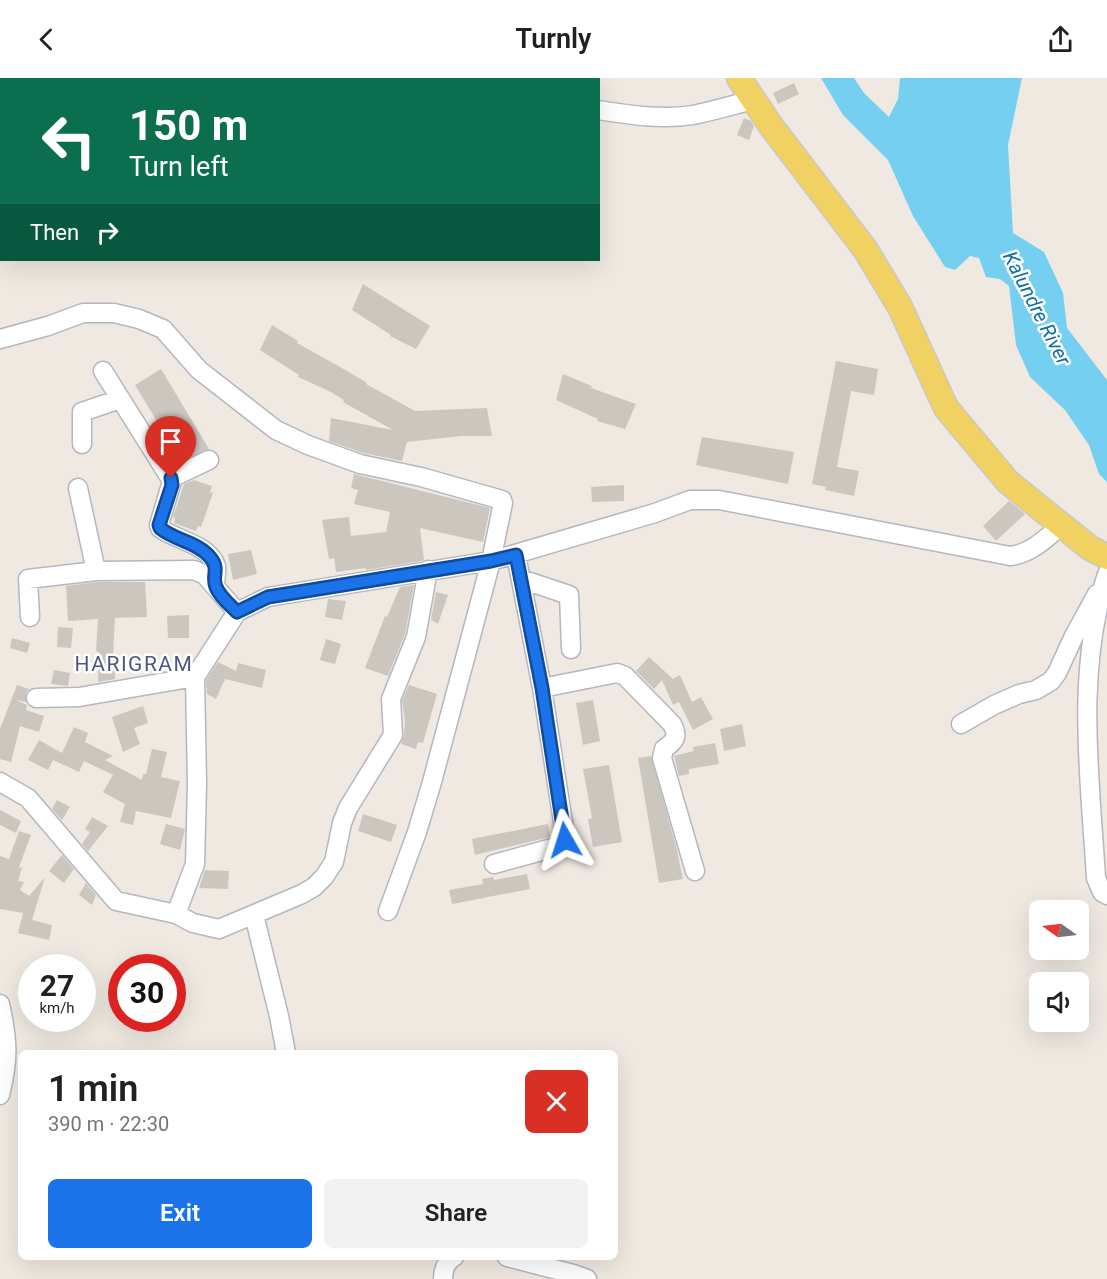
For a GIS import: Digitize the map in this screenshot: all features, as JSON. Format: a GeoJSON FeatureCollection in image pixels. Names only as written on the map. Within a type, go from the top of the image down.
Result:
{"type":"FeatureCollection","features":[{"type":"Feature","properties":{"kind":"main road"},"geometry":{"type":"LineString","coordinates":[[739,78],[771,126],[865,249],[900,307],[946,408],[1008,482],[1090,548],[1107,557]]}},
{"type":"Feature","properties":{"kind":"street"},"geometry":{"type":"LineString","coordinates":[[600,110],[636,116],[673,117],[693,115],[753,100]]}},
{"type":"Feature","properties":{"kind":"street"},"geometry":{"type":"LineString","coordinates":[[0,339],[48,326],[83,313],[114,314],[139,319],[163,329],[199,370],[276,430],[308,445],[360,464],[421,477],[502,500],[491,561],[432,782],[417,832],[388,911]]}},
{"type":"Feature","properties":{"kind":"street"},"geometry":{"type":"LineString","coordinates":[[103,371],[171,478],[172,485],[160,528],[209,556],[216,568],[215,585]]}},
{"type":"Feature","properties":{"kind":"street"},"geometry":{"type":"LineString","coordinates":[[82,444],[82,412],[120,399]]}},
{"type":"Feature","properties":{"kind":"street"},"geometry":{"type":"LineString","coordinates":[[171,478],[208,460]]}},
{"type":"Feature","properties":{"kind":"street"},"geometry":{"type":"LineString","coordinates":[[78,488],[96,571]]}},
{"type":"Feature","properties":{"kind":"street"},"geometry":{"type":"LineString","coordinates":[[176,914],[195,864],[197,784],[195,677],[237,612],[268,597],[491,561],[655,513],[690,500],[719,500],[1010,556],[1031,550],[1062,525]]}},
{"type":"Feature","properties":{"kind":"street"},"geometry":{"type":"LineString","coordinates":[[494,864],[560,846],[565,840],[542,688],[516,555]]}},
{"type":"Feature","properties":{"kind":"street"},"geometry":{"type":"LineString","coordinates":[[30,617],[28,579],[96,571],[186,569],[205,575],[237,612]]}},
{"type":"Feature","properties":{"kind":"street"},"geometry":{"type":"LineString","coordinates":[[0,782],[27,798],[116,901],[176,914],[193,923],[219,929],[314,887],[334,862],[342,823],[348,808],[393,735],[391,699],[416,637],[428,570]]}},
{"type":"Feature","properties":{"kind":"street"},"geometry":{"type":"LineString","coordinates":[[961,724],[994,705],[1019,694],[1044,687],[1051,681],[1106,578]]}},
{"type":"Feature","properties":{"kind":"street"},"geometry":{"type":"LineString","coordinates":[[1106,578],[1091,649],[1086,714],[1096,878],[1102,892],[1107,895]]}},
{"type":"Feature","properties":{"kind":"street"},"geometry":{"type":"LineString","coordinates":[[521,579],[569,595],[571,649]]}},
{"type":"Feature","properties":{"kind":"street"},"geometry":{"type":"LineString","coordinates":[[542,688],[617,674],[625,676],[672,724],[676,737],[664,749],[662,758],[695,871]]}},
{"type":"Feature","properties":{"kind":"street"},"geometry":{"type":"LineString","coordinates":[[36,698],[79,697],[195,677]]}},
{"type":"Feature","properties":{"kind":"street"},"geometry":{"type":"LineString","coordinates":[[254,915],[285,1050]]}},
{"type":"Feature","properties":{"kind":"street"},"geometry":{"type":"LineString","coordinates":[[0,1004],[8,1051],[0,1095]]}},
{"type":"Feature","properties":{"kind":"street"},"geometry":{"type":"LineString","coordinates":[[442,1279],[449,1260]]}},
{"type":"Feature","properties":{"kind":"street"},"geometry":{"type":"LineString","coordinates":[[519,1260],[587,1279]]}},
{"type":"Feature","properties":{"kind":"water","name":"Kalundre River"},"geometry":{"type":"Polygon","coordinates":[[[821,78],[854,78],[864,93],[889,117],[898,99],[900,78],[1022,78],[1008,145],[1013,233],[1044,252],[1063,293],[1067,328],[1107,380],[1107,482],[1099,474],[1089,445],[1065,410],[1030,377],[1016,345],[1009,286],[1000,279],[986,277],[979,258],[970,256],[955,270],[945,267],[913,216],[888,160],[843,115],[821,78]]]}},
{"type":"Feature","properties":{"kind":"building"},"geometry":{"type":"Polygon","coordinates":[[[794,83],[799,94],[778,104],[773,93],[794,83]]]}},
{"type":"Feature","properties":{"kind":"building"},"geometry":{"type":"Polygon","coordinates":[[[744,118],[751,121],[754,126],[749,140],[737,135],[744,118]]]}},
{"type":"Feature","properties":{"kind":"building"},"geometry":{"type":"Polygon","coordinates":[[[363,284],[430,326],[416,349],[390,336],[352,310],[363,284]]]}},
{"type":"Feature","properties":{"kind":"building"},"geometry":{"type":"Polygon","coordinates":[[[272,325],[298,341],[297,343],[415,411],[487,408],[492,436],[461,436],[407,442],[402,461],[363,453],[329,441],[331,418],[393,430],[343,402],[344,400],[329,391],[298,377],[299,375],[260,350],[272,325]]]}},
{"type":"Feature","properties":{"kind":"building"},"geometry":{"type":"Polygon","coordinates":[[[836,361],[878,369],[874,395],[851,391],[837,467],[859,471],[854,496],[825,490],[826,487],[812,484],[836,361]]]}},
{"type":"Feature","properties":{"kind":"building"},"geometry":{"type":"Polygon","coordinates":[[[161,369],[209,449],[181,461],[135,385],[161,369]]]}},
{"type":"Feature","properties":{"kind":"building"},"geometry":{"type":"Polygon","coordinates":[[[563,374],[592,386],[591,388],[636,404],[625,429],[597,421],[598,419],[556,400],[563,374]]]}},
{"type":"Feature","properties":{"kind":"building"},"geometry":{"type":"Polygon","coordinates":[[[702,437],[794,452],[788,484],[696,465],[702,437]]]}},
{"type":"Feature","properties":{"kind":"building"},"geometry":{"type":"Polygon","coordinates":[[[354,474],[490,508],[483,542],[420,528],[424,560],[366,570],[366,568],[336,572],[334,558],[329,559],[322,520],[349,517],[351,536],[386,532],[390,512],[354,504],[358,490],[351,488],[354,474]]]}},
{"type":"Feature","properties":{"kind":"building"},"geometry":{"type":"Polygon","coordinates":[[[194,480],[212,486],[210,492],[213,493],[201,527],[198,526],[196,531],[174,523],[175,518],[173,517],[184,484],[194,480]]]}},
{"type":"Feature","properties":{"kind":"building"},"geometry":{"type":"Polygon","coordinates":[[[624,485],[624,501],[592,502],[591,487],[624,485]]]}},
{"type":"Feature","properties":{"kind":"building"},"geometry":{"type":"Polygon","coordinates":[[[1009,501],[1025,514],[996,541],[983,526],[1009,501]]]}},
{"type":"Feature","properties":{"kind":"building"},"geometry":{"type":"Polygon","coordinates":[[[251,550],[257,574],[233,580],[228,554],[251,550]]]}},
{"type":"Feature","properties":{"kind":"building"},"geometry":{"type":"Polygon","coordinates":[[[97,582],[145,582],[147,617],[115,618],[113,657],[116,657],[115,679],[98,682],[99,652],[96,651],[98,619],[68,621],[66,586],[97,582]]]}},
{"type":"Feature","properties":{"kind":"building"},"geometry":{"type":"Polygon","coordinates":[[[414,585],[405,634],[388,676],[365,668],[385,616],[387,617],[400,587],[414,585]]]}},
{"type":"Feature","properties":{"kind":"building"},"geometry":{"type":"Polygon","coordinates":[[[436,592],[448,595],[438,624],[431,620],[436,592]]]}},
{"type":"Feature","properties":{"kind":"building"},"geometry":{"type":"Polygon","coordinates":[[[328,599],[346,601],[342,620],[325,617],[328,599]]]}},
{"type":"Feature","properties":{"kind":"building"},"geometry":{"type":"Polygon","coordinates":[[[189,615],[189,638],[168,638],[167,616],[189,615]]]}},
{"type":"Feature","properties":{"kind":"building"},"geometry":{"type":"Polygon","coordinates":[[[58,627],[73,628],[71,648],[57,647],[58,627]]]}},
{"type":"Feature","properties":{"kind":"building"},"geometry":{"type":"Polygon","coordinates":[[[12,638],[30,643],[27,653],[10,648],[12,638]]]}},
{"type":"Feature","properties":{"kind":"building"},"geometry":{"type":"Polygon","coordinates":[[[326,639],[341,644],[335,664],[320,660],[326,639]]]}},
{"type":"Feature","properties":{"kind":"building"},"geometry":{"type":"Polygon","coordinates":[[[649,657],[673,679],[680,675],[692,702],[701,697],[713,719],[693,730],[679,702],[673,705],[662,680],[654,689],[636,671],[649,657]]]}},
{"type":"Feature","properties":{"kind":"building"},"geometry":{"type":"Polygon","coordinates":[[[218,662],[236,671],[238,663],[266,670],[262,688],[225,679],[216,699],[207,694],[206,680],[218,662]]]}},
{"type":"Feature","properties":{"kind":"building"},"geometry":{"type":"Polygon","coordinates":[[[54,670],[70,673],[68,686],[51,684],[54,670]]]}},
{"type":"Feature","properties":{"kind":"building"},"geometry":{"type":"Polygon","coordinates":[[[17,685],[29,689],[26,693],[26,702],[16,700],[27,705],[26,710],[44,716],[39,732],[20,726],[11,762],[0,759],[0,729],[17,685]]]}},
{"type":"Feature","properties":{"kind":"building"},"geometry":{"type":"Polygon","coordinates":[[[409,685],[437,694],[423,743],[418,742],[416,749],[401,744],[405,721],[402,701],[409,685]]]}},
{"type":"Feature","properties":{"kind":"building"},"geometry":{"type":"Polygon","coordinates":[[[593,700],[600,741],[583,745],[576,703],[593,700]]]}},
{"type":"Feature","properties":{"kind":"building"},"geometry":{"type":"Polygon","coordinates":[[[143,706],[148,723],[134,728],[140,744],[123,752],[112,717],[143,706]]]}},
{"type":"Feature","properties":{"kind":"building"},"geometry":{"type":"Polygon","coordinates":[[[742,724],[746,746],[724,751],[720,729],[742,724]]]}},
{"type":"Feature","properties":{"kind":"building"},"geometry":{"type":"Polygon","coordinates":[[[74,727],[88,733],[85,742],[113,756],[105,760],[142,780],[143,774],[146,774],[152,749],[167,752],[161,777],[180,781],[171,818],[136,811],[133,825],[120,822],[125,804],[103,792],[113,775],[84,761],[79,772],[53,760],[48,770],[28,760],[39,740],[62,753],[74,727]]]}},
{"type":"Feature","properties":{"kind":"building"},"geometry":{"type":"Polygon","coordinates":[[[715,743],[719,764],[689,769],[689,774],[679,776],[674,756],[694,751],[693,747],[715,743]]]}},
{"type":"Feature","properties":{"kind":"building"},"geometry":{"type":"Polygon","coordinates":[[[651,756],[683,879],[659,883],[638,758],[651,756]]]}},
{"type":"Feature","properties":{"kind":"building"},"geometry":{"type":"Polygon","coordinates":[[[609,765],[622,842],[593,847],[588,819],[592,818],[583,769],[609,765]]]}},
{"type":"Feature","properties":{"kind":"building"},"geometry":{"type":"Polygon","coordinates":[[[57,800],[70,807],[62,820],[52,809],[57,800]]]}},
{"type":"Feature","properties":{"kind":"building"},"geometry":{"type":"Polygon","coordinates":[[[0,810],[21,821],[16,833],[0,825],[0,810]]]}},
{"type":"Feature","properties":{"kind":"building"},"geometry":{"type":"Polygon","coordinates":[[[363,814],[397,825],[391,842],[358,831],[363,814]]]}},
{"type":"Feature","properties":{"kind":"building"},"geometry":{"type":"Polygon","coordinates":[[[92,817],[108,826],[88,851],[82,844],[90,832],[85,829],[92,817]]]}},
{"type":"Feature","properties":{"kind":"building"},"geometry":{"type":"Polygon","coordinates":[[[166,824],[185,829],[180,850],[160,844],[166,824]]]}},
{"type":"Feature","properties":{"kind":"building"},"geometry":{"type":"Polygon","coordinates":[[[548,824],[550,837],[475,855],[472,839],[548,824]]]}},
{"type":"Feature","properties":{"kind":"building"},"geometry":{"type":"Polygon","coordinates":[[[19,831],[31,835],[19,867],[22,868],[18,881],[24,882],[20,890],[29,896],[45,877],[32,920],[52,925],[49,940],[18,933],[23,913],[0,909],[0,856],[9,859],[19,831]]]}},
{"type":"Feature","properties":{"kind":"building"},"geometry":{"type":"Polygon","coordinates":[[[62,855],[74,869],[64,883],[49,871],[62,855]]]}},
{"type":"Feature","properties":{"kind":"building"},"geometry":{"type":"Polygon","coordinates":[[[205,870],[229,871],[228,889],[199,888],[205,870]]]}},
{"type":"Feature","properties":{"kind":"building"},"geometry":{"type":"Polygon","coordinates":[[[527,874],[530,889],[452,904],[449,890],[483,884],[482,879],[493,877],[494,880],[527,874]]]}},
{"type":"Feature","properties":{"kind":"building"},"geometry":{"type":"Polygon","coordinates":[[[86,883],[96,895],[92,905],[79,895],[86,883]]]}},
{"type":"Feature","properties":{"kind":"district","name":"HARIGRAM"},"geometry":{"type":"Point","coordinates":[134,664]}},
{"type":"Feature","properties":{"kind":"route"},"geometry":{"type":"LineString","coordinates":[[171,478],[172,485],[160,528],[209,556],[216,568],[215,585],[237,612],[268,597],[516,555],[542,688],[565,840]]}}]}
